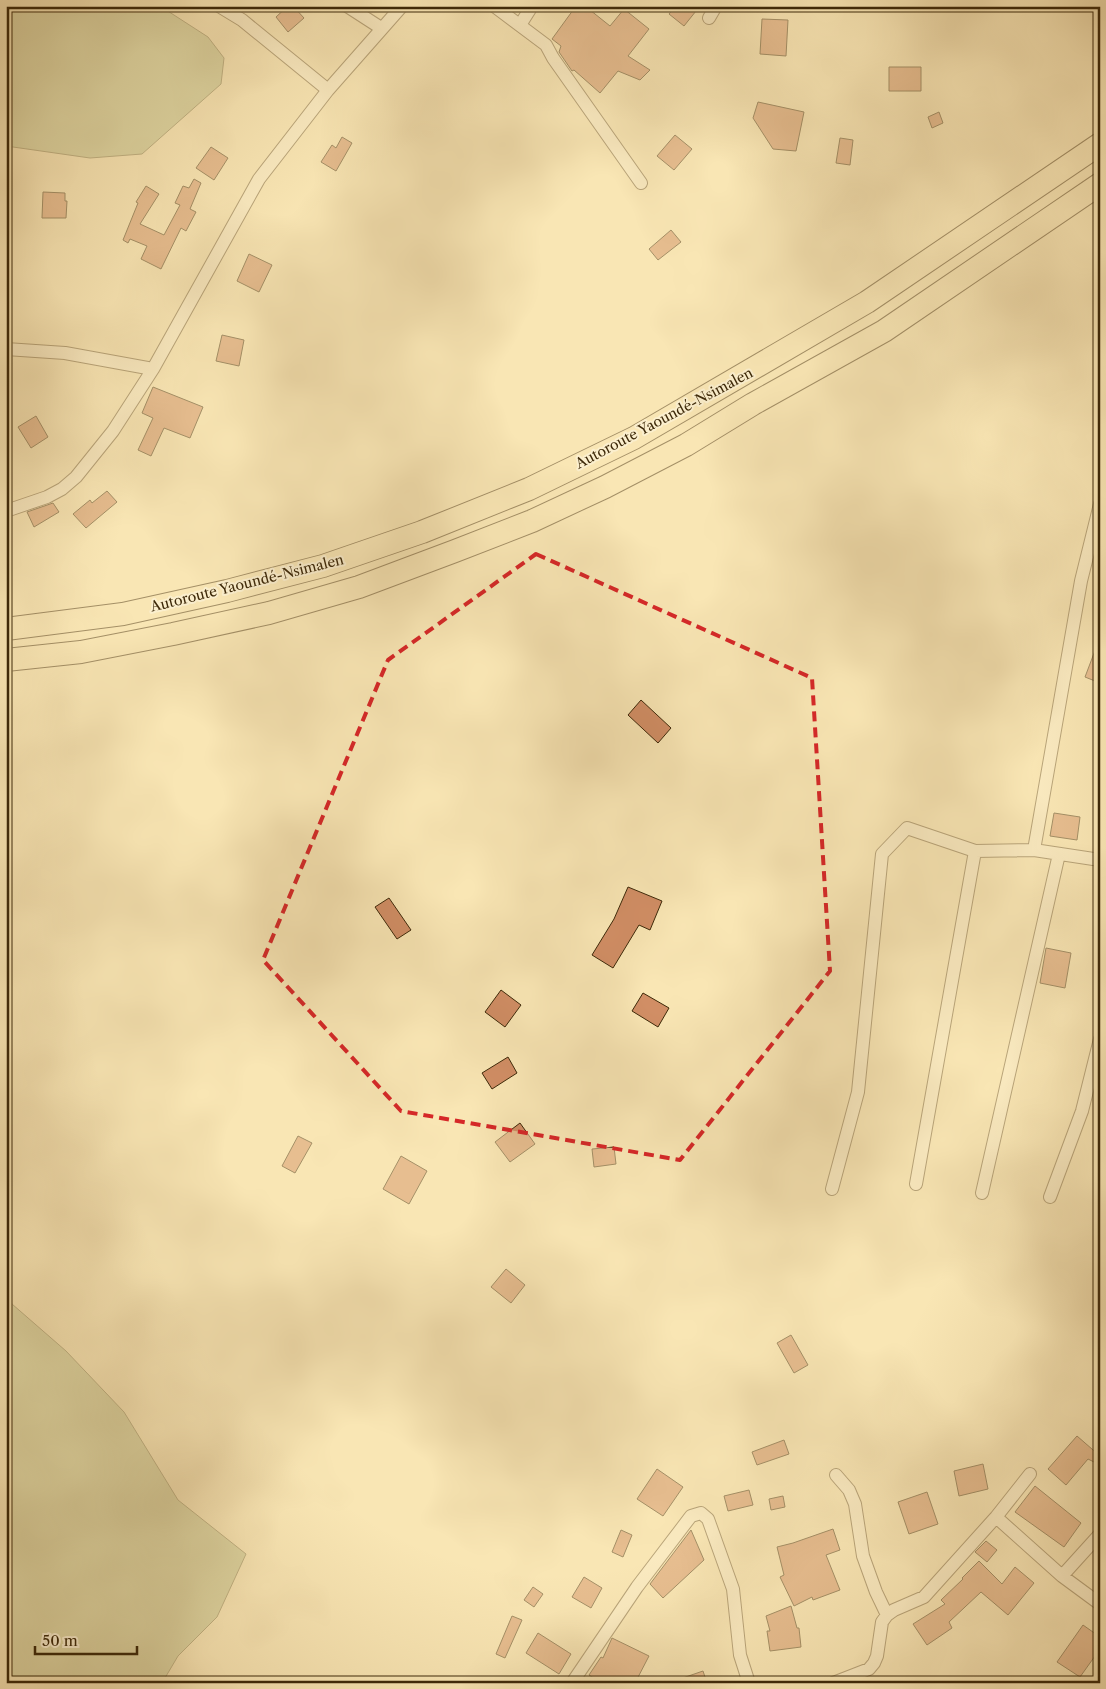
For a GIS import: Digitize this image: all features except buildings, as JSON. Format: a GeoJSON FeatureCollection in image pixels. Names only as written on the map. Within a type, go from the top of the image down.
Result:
{"type":"FeatureCollection","features":[{"type":"Feature","properties":{"kind":"highway","name":"Autoroute Yaoundé-Nsimalen"},"geometry":{"type":"LineString","coordinates":[[6,629],[123,614],[227,591],[323,566],[422,532],[529,489],[634,438],[867,302],[1100,144]]}},
{"type":"Feature","properties":{"kind":"highway"},"geometry":{"type":"LineString","coordinates":[[6,660],[82,652],[269,613],[359,587],[532,520],[604,487],[686,444],[753,404],[884,331],[1100,184]]}},
{"type":"Feature","properties":{"kind":"street"},"geometry":{"type":"LineString","coordinates":[[219,6],[242,20],[328,90]]}},
{"type":"Feature","properties":{"kind":"street"},"geometry":{"type":"LineString","coordinates":[[347,6],[381,28]]}},
{"type":"Feature","properties":{"kind":"street"},"geometry":{"type":"LineString","coordinates":[[6,511],[47,497],[62,489],[76,477],[113,432],[153,369],[259,180],[328,90],[402,6]]}},
{"type":"Feature","properties":{"kind":"street"},"geometry":{"type":"LineString","coordinates":[[494,6],[546,45],[553,58],[641,183]]}},
{"type":"Feature","properties":{"kind":"street"},"geometry":{"type":"LineString","coordinates":[[520,25],[532,6]]}},
{"type":"Feature","properties":{"kind":"street"},"geometry":{"type":"LineString","coordinates":[[709,18],[716,6]]}},
{"type":"Feature","properties":{"kind":"street"},"geometry":{"type":"LineString","coordinates":[[6,349],[65,353],[153,369]]}},
{"type":"Feature","properties":{"kind":"street"},"geometry":{"type":"LineString","coordinates":[[1034,850],[1081,581],[1100,504]]}},
{"type":"Feature","properties":{"kind":"street"},"geometry":{"type":"LineString","coordinates":[[832,1189],[858,1092],[882,854],[907,828],[975,851],[1034,850],[1100,860]]}},
{"type":"Feature","properties":{"kind":"street"},"geometry":{"type":"LineString","coordinates":[[916,1184],[975,851]]}},
{"type":"Feature","properties":{"kind":"street"},"geometry":{"type":"LineString","coordinates":[[982,1193],[1059,854]]}},
{"type":"Feature","properties":{"kind":"street"},"geometry":{"type":"LineString","coordinates":[[1050,1197],[1082,1111],[1100,1040]]}},
{"type":"Feature","properties":{"kind":"street"},"geometry":{"type":"LineString","coordinates":[[833,1683],[868,1669],[874,1663],[879,1649],[882,1622],[887,1615],[924,1597],[996,1517],[1030,1474]]}},
{"type":"Feature","properties":{"kind":"street"},"geometry":{"type":"LineString","coordinates":[[836,1475],[849,1490],[855,1504],[863,1556],[876,1592],[887,1615]]}},
{"type":"Feature","properties":{"kind":"street"},"geometry":{"type":"LineString","coordinates":[[572,1683],[649,1571],[691,1516],[701,1513],[708,1519],[733,1589],[740,1655],[749,1683]]}},
{"type":"Feature","properties":{"kind":"street"},"geometry":{"type":"LineString","coordinates":[[996,1517],[1062,1576],[1100,1604]]}},
{"type":"Feature","properties":{"kind":"street"},"geometry":{"type":"LineString","coordinates":[[1062,1576],[1100,1534]]}},
{"type":"Feature","properties":{"kind":"highlighted area"},"geometry":{"type":"Polygon","coordinates":[[[536,554],[812,678],[830,971],[680,1160],[401,1111],[263,960],[388,660],[536,554]]]}},
{"type":"Feature","properties":{"kind":"green space"},"geometry":{"type":"Polygon","coordinates":[[[6,6],[160,6],[208,37],[224,58],[221,84],[142,154],[90,158],[6,146],[6,6]]]}},
{"type":"Feature","properties":{"kind":"green space"},"geometry":{"type":"Polygon","coordinates":[[[6,1295],[12,1304],[66,1351],[124,1412],[178,1500],[246,1554],[217,1617],[178,1656],[162,1683],[6,1683],[6,1295]]]}}]}
